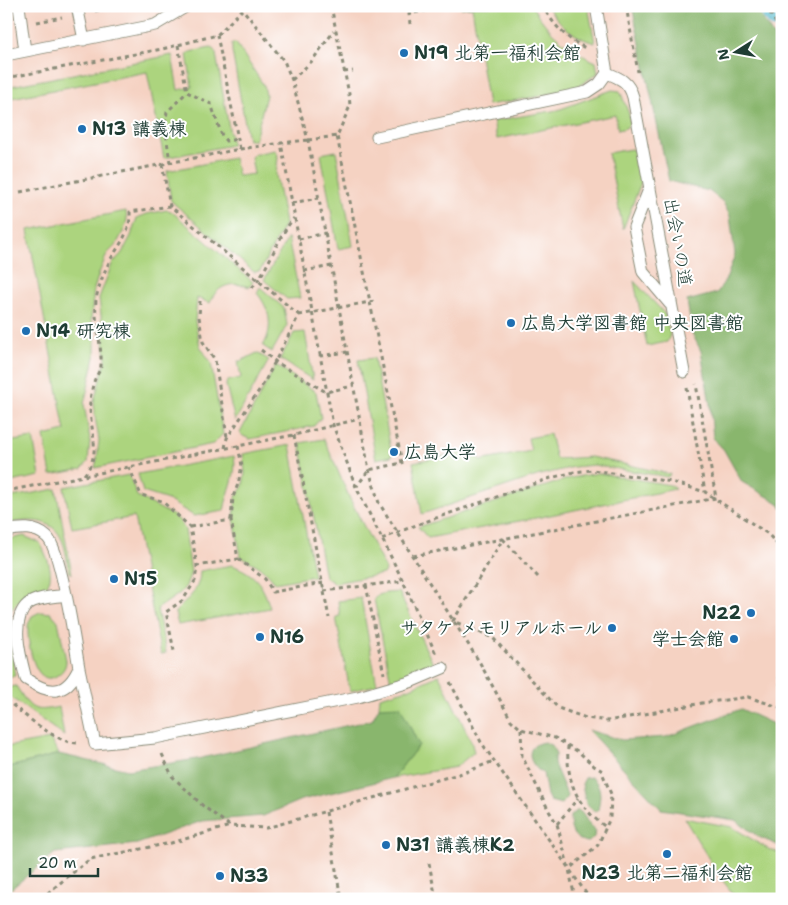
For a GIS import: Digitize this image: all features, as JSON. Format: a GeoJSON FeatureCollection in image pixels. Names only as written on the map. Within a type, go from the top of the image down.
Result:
{"type":"FeatureCollection","features":[{"type":"Feature","properties":{"kind":"lane"},"geometry":{"type":"LineString","coordinates":[[19,6],[25,51]]}},
{"type":"Feature","properties":{"kind":"lane"},"geometry":{"type":"LineString","coordinates":[[77,6],[84,40]]}},
{"type":"Feature","properties":{"kind":"lane"},"geometry":{"type":"LineString","coordinates":[[6,55],[155,25],[187,6]]}},
{"type":"Feature","properties":{"kind":"lane"},"geometry":{"type":"LineString","coordinates":[[376,137],[587,92],[599,84],[607,73],[596,6]]}},
{"type":"Feature","properties":{"kind":"lane","name":"出会いの道"},"geometry":{"type":"LineString","coordinates":[[607,73],[622,79],[630,87],[684,372]]}},
{"type":"Feature","properties":{"kind":"lane"},"geometry":{"type":"LineString","coordinates":[[650,188],[634,227],[643,272],[672,306]]}},
{"type":"Feature","properties":{"kind":"lane"},"geometry":{"type":"LineString","coordinates":[[6,531],[22,528],[37,530],[47,537],[55,548],[95,744],[155,738],[358,697],[410,682],[443,668]]}},
{"type":"Feature","properties":{"kind":"lane"},"geometry":{"type":"LineString","coordinates":[[66,595],[34,601],[27,605],[18,621],[18,641],[26,679],[36,686],[53,690],[61,689],[69,685],[79,668]]}},
{"type":"Feature","properties":{"kind":"path"},"geometry":{"type":"LineString","coordinates":[[6,78],[217,35],[243,7],[254,6]]}},
{"type":"Feature","properties":{"kind":"path"},"geometry":{"type":"LineString","coordinates":[[331,6],[350,106],[337,136],[402,463],[368,470],[356,487]]}},
{"type":"Feature","properties":{"kind":"path"},"geometry":{"type":"LineString","coordinates":[[410,24],[409,14],[450,6]]}},
{"type":"Feature","properties":{"kind":"path"},"geometry":{"type":"LineString","coordinates":[[542,6],[556,27],[580,46],[604,55]]}},
{"type":"Feature","properties":{"kind":"path"},"geometry":{"type":"LineString","coordinates":[[626,6],[639,76]]}},
{"type":"Feature","properties":{"kind":"path"},"geometry":{"type":"LineString","coordinates":[[766,6],[782,33]]}},
{"type":"Feature","properties":{"kind":"path"},"geometry":{"type":"LineString","coordinates":[[243,7],[284,61],[292,80],[308,140],[368,470],[379,503],[480,663],[511,720],[521,730],[555,738],[579,752],[601,770],[610,794],[610,818],[598,845],[569,869]]}},
{"type":"Feature","properties":{"kind":"path"},"geometry":{"type":"LineString","coordinates":[[292,80],[311,62],[335,30]]}},
{"type":"Feature","properties":{"kind":"path"},"geometry":{"type":"LineString","coordinates":[[217,35],[240,149]]}},
{"type":"Feature","properties":{"kind":"path"},"geometry":{"type":"LineString","coordinates":[[178,44],[187,92]]}},
{"type":"Feature","properties":{"kind":"path"},"geometry":{"type":"LineString","coordinates":[[344,72],[353,71]]}},
{"type":"Feature","properties":{"kind":"path"},"geometry":{"type":"LineString","coordinates":[[187,92],[211,104],[222,136],[226,141],[238,139]]}},
{"type":"Feature","properties":{"kind":"path"},"geometry":{"type":"LineString","coordinates":[[170,163],[165,125],[167,112],[187,92]]}},
{"type":"Feature","properties":{"kind":"path"},"geometry":{"type":"LineString","coordinates":[[20,192],[240,149],[337,136]]}},
{"type":"Feature","properties":{"kind":"path"},"geometry":{"type":"LineString","coordinates":[[281,144],[333,425],[356,487],[403,581],[443,668],[481,742],[590,899]]}},
{"type":"Feature","properties":{"kind":"path"},"geometry":{"type":"LineString","coordinates":[[162,164],[170,206],[299,315],[375,301]]}},
{"type":"Feature","properties":{"kind":"path"},"geometry":{"type":"LineString","coordinates":[[292,203],[319,198]]}},
{"type":"Feature","properties":{"kind":"path"},"geometry":{"type":"LineString","coordinates":[[84,476],[92,465],[94,440],[89,408],[94,381],[101,368],[100,336],[95,313],[99,288],[112,257],[125,237],[131,221],[130,212],[170,206]]}},
{"type":"Feature","properties":{"kind":"path"},"geometry":{"type":"LineString","coordinates":[[252,288],[286,228],[295,218]]}},
{"type":"Feature","properties":{"kind":"path"},"geometry":{"type":"LineString","coordinates":[[299,239],[326,233]]}},
{"type":"Feature","properties":{"kind":"path"},"geometry":{"type":"LineString","coordinates":[[304,271],[332,266]]}},
{"type":"Feature","properties":{"kind":"path"},"geometry":{"type":"LineString","coordinates":[[200,301],[198,317],[203,342],[215,360],[227,438],[225,448]]}},
{"type":"Feature","properties":{"kind":"path"},"geometry":{"type":"LineString","coordinates":[[227,438],[264,383],[299,315]]}},
{"type":"Feature","properties":{"kind":"path"},"geometry":{"type":"LineString","coordinates":[[261,350],[276,362],[326,392],[353,386]]}},
{"type":"Feature","properties":{"kind":"path"},"geometry":{"type":"LineString","coordinates":[[320,356],[347,352]]}},
{"type":"Feature","properties":{"kind":"path"},"geometry":{"type":"LineString","coordinates":[[684,372],[705,492]]}},
{"type":"Feature","properties":{"kind":"path"},"geometry":{"type":"LineString","coordinates":[[6,491],[294,435],[359,419]]}},
{"type":"Feature","properties":{"kind":"path"},"geometry":{"type":"LineString","coordinates":[[294,435],[329,618]]}},
{"type":"Feature","properties":{"kind":"path"},"geometry":{"type":"LineString","coordinates":[[238,446],[242,466],[233,498],[231,520],[238,559],[266,579],[273,592],[323,583]]}},
{"type":"Feature","properties":{"kind":"path"},"geometry":{"type":"LineString","coordinates":[[129,467],[141,495],[162,502],[190,528],[198,566],[195,581],[184,600],[166,612],[174,651]]}},
{"type":"Feature","properties":{"kind":"path"},"geometry":{"type":"LineString","coordinates":[[382,539],[551,478],[592,470],[672,482],[705,492],[768,534],[782,550]]}},
{"type":"Feature","properties":{"kind":"path"},"geometry":{"type":"LineString","coordinates":[[413,556],[716,498]]}},
{"type":"Feature","properties":{"kind":"path"},"geometry":{"type":"LineString","coordinates":[[190,528],[231,520]]}},
{"type":"Feature","properties":{"kind":"path"},"geometry":{"type":"LineString","coordinates":[[503,539],[538,577]]}},
{"type":"Feature","properties":{"kind":"path"},"geometry":{"type":"LineString","coordinates":[[453,621],[503,539]]}},
{"type":"Feature","properties":{"kind":"path"},"geometry":{"type":"LineString","coordinates":[[198,566],[238,559]]}},
{"type":"Feature","properties":{"kind":"path"},"geometry":{"type":"LineString","coordinates":[[324,591],[403,581]]}},
{"type":"Feature","properties":{"kind":"path"},"geometry":{"type":"LineString","coordinates":[[366,585],[387,689]]}},
{"type":"Feature","properties":{"kind":"path"},"geometry":{"type":"LineString","coordinates":[[453,621],[493,638],[558,708],[586,718],[608,721],[702,703],[748,697],[782,708]]}},
{"type":"Feature","properties":{"kind":"path"},"geometry":{"type":"LineString","coordinates":[[782,667],[779,678],[782,694]]}},
{"type":"Feature","properties":{"kind":"path"},"geometry":{"type":"LineString","coordinates":[[6,700],[49,733],[73,743],[95,744]]}},
{"type":"Feature","properties":{"kind":"path"},"geometry":{"type":"LineString","coordinates":[[521,730],[522,756],[549,812],[557,824],[575,899]]}},
{"type":"Feature","properties":{"kind":"path"},"geometry":{"type":"LineString","coordinates":[[155,738],[172,776],[203,806],[230,826]]}},
{"type":"Feature","properties":{"kind":"path"},"geometry":{"type":"LineString","coordinates":[[568,746],[572,782],[581,804],[591,816],[606,826]]}},
{"type":"Feature","properties":{"kind":"path"},"geometry":{"type":"LineString","coordinates":[[42,899],[90,859],[171,843],[230,826],[266,828],[466,772],[494,761]]}},
{"type":"Feature","properties":{"kind":"path"},"geometry":{"type":"LineString","coordinates":[[557,824],[578,797]]}},
{"type":"Feature","properties":{"kind":"path"},"geometry":{"type":"LineString","coordinates":[[326,812],[341,899]]}},
{"type":"Feature","properties":{"kind":"path"},"geometry":{"type":"LineString","coordinates":[[429,863],[436,899]]}},
{"type":"Feature","properties":{"kind":"shaded area","name":"広島大学"},"geometry":{"type":"Polygon","coordinates":[[[6,6],[782,6],[782,899],[6,899],[6,6]]]}},
{"type":"Feature","properties":{"kind":"green space"},"geometry":{"type":"Polygon","coordinates":[[[461,6],[532,6],[552,32],[568,46],[596,62],[598,73],[577,87],[488,105],[472,7],[461,8],[461,6]]]}},
{"type":"Feature","properties":{"kind":"green space"},"geometry":{"type":"Polygon","coordinates":[[[547,6],[560,6],[561,10],[588,6],[595,43],[567,29],[547,6]]]}},
{"type":"Feature","properties":{"kind":"green space"},"geometry":{"type":"Polygon","coordinates":[[[632,6],[754,6],[782,50],[782,508],[777,502],[742,482],[724,450],[713,438],[710,404],[701,351],[692,333],[687,301],[717,293],[727,277],[735,254],[730,216],[723,202],[709,191],[669,181],[632,6]]]}},
{"type":"Feature","properties":{"kind":"green space"},"geometry":{"type":"Polygon","coordinates":[[[232,43],[236,43],[264,86],[266,95],[255,140],[248,140],[232,43]]]}},
{"type":"Feature","properties":{"kind":"green space"},"geometry":{"type":"Polygon","coordinates":[[[211,48],[216,54],[232,145],[164,158],[147,72],[6,99],[6,87],[172,55],[178,90],[192,87],[187,54],[211,48]]]}},
{"type":"Feature","properties":{"kind":"green space"},"geometry":{"type":"Polygon","coordinates":[[[612,90],[620,91],[629,114],[630,123],[626,128],[618,130],[615,115],[497,139],[493,121],[558,110],[612,90]]]}},
{"type":"Feature","properties":{"kind":"green space"},"geometry":{"type":"Polygon","coordinates":[[[631,149],[637,152],[642,180],[623,229],[608,153],[631,149]]]}},
{"type":"Feature","properties":{"kind":"green space"},"geometry":{"type":"Polygon","coordinates":[[[275,150],[278,157],[276,175],[285,224],[260,271],[254,272],[171,201],[167,171],[234,158],[238,176],[254,174],[251,157],[254,154],[275,150]]]}},
{"type":"Feature","properties":{"kind":"green space"},"geometry":{"type":"Polygon","coordinates":[[[336,151],[353,246],[338,249],[321,154],[336,151]]]}},
{"type":"Feature","properties":{"kind":"green space"},"geometry":{"type":"Polygon","coordinates":[[[167,210],[171,211],[253,282],[249,287],[237,284],[221,288],[216,292],[210,303],[197,298],[195,321],[200,346],[211,363],[223,434],[213,444],[95,468],[99,440],[94,401],[106,358],[99,298],[112,264],[122,253],[131,236],[137,218],[167,210]]]}},
{"type":"Feature","properties":{"kind":"green space"},"geometry":{"type":"Polygon","coordinates":[[[126,211],[127,220],[124,230],[116,245],[107,254],[94,289],[91,320],[95,337],[95,357],[84,404],[90,440],[88,462],[82,469],[51,475],[44,436],[65,431],[28,230],[126,211]]]}},
{"type":"Feature","properties":{"kind":"green space"},"geometry":{"type":"Polygon","coordinates":[[[288,238],[300,298],[287,299],[264,280],[288,238]]]}},
{"type":"Feature","properties":{"kind":"green space"},"geometry":{"type":"Polygon","coordinates":[[[634,281],[665,314],[670,335],[667,342],[647,346],[634,281]]]}},
{"type":"Feature","properties":{"kind":"green space"},"geometry":{"type":"Polygon","coordinates":[[[260,287],[284,308],[287,325],[272,352],[263,346],[269,332],[269,319],[268,312],[257,293],[260,287]]]}},
{"type":"Feature","properties":{"kind":"green space"},"geometry":{"type":"Polygon","coordinates":[[[305,332],[313,380],[280,359],[294,333],[305,332]]]}},
{"type":"Feature","properties":{"kind":"green space"},"geometry":{"type":"Polygon","coordinates":[[[257,353],[269,360],[235,421],[226,385],[227,381],[241,378],[238,361],[257,353]]]}},
{"type":"Feature","properties":{"kind":"green space"},"geometry":{"type":"Polygon","coordinates":[[[374,358],[392,456],[376,459],[358,360],[374,358]]]}},
{"type":"Feature","properties":{"kind":"green space"},"geometry":{"type":"Polygon","coordinates":[[[276,365],[316,392],[321,418],[314,426],[250,439],[240,433],[276,365]]]}},
{"type":"Feature","properties":{"kind":"green space"},"geometry":{"type":"Polygon","coordinates":[[[550,434],[556,459],[591,457],[670,474],[668,477],[594,465],[574,467],[540,475],[422,514],[413,462],[477,450],[480,461],[531,451],[528,438],[550,434]]]}},
{"type":"Feature","properties":{"kind":"green space"},"geometry":{"type":"Polygon","coordinates":[[[33,438],[40,476],[6,483],[6,442],[33,438]]]}},
{"type":"Feature","properties":{"kind":"green space"},"geometry":{"type":"Polygon","coordinates":[[[324,439],[350,499],[386,570],[383,574],[334,583],[325,577],[300,443],[324,439]]]}},
{"type":"Feature","properties":{"kind":"green space"},"geometry":{"type":"Polygon","coordinates":[[[290,445],[314,576],[275,583],[264,570],[241,557],[234,518],[236,497],[243,486],[245,473],[243,454],[290,445]]]}},
{"type":"Feature","properties":{"kind":"green space"},"geometry":{"type":"Polygon","coordinates":[[[234,456],[235,470],[224,511],[194,516],[168,500],[143,492],[138,474],[234,456]]]}},
{"type":"Feature","properties":{"kind":"green space"},"geometry":{"type":"Polygon","coordinates":[[[598,473],[670,485],[675,489],[428,538],[418,527],[571,478],[598,473]]]}},
{"type":"Feature","properties":{"kind":"green space"},"geometry":{"type":"Polygon","coordinates":[[[129,475],[137,496],[174,516],[180,521],[185,530],[191,572],[186,586],[179,594],[157,609],[166,653],[161,654],[134,517],[72,528],[64,487],[129,475]]]}},
{"type":"Feature","properties":{"kind":"green space"},"geometry":{"type":"Polygon","coordinates":[[[56,489],[72,574],[69,571],[62,540],[58,532],[52,527],[45,523],[30,521],[6,524],[6,498],[56,489]]]}},
{"type":"Feature","properties":{"kind":"green space"},"geometry":{"type":"Polygon","coordinates":[[[24,536],[40,543],[50,566],[50,579],[44,589],[23,598],[7,616],[15,676],[6,677],[6,540],[24,536]]]}},
{"type":"Feature","properties":{"kind":"green space"},"geometry":{"type":"Polygon","coordinates":[[[232,565],[253,576],[261,587],[270,608],[178,625],[175,612],[196,589],[200,571],[232,565]]]}},
{"type":"Feature","properties":{"kind":"green space"},"geometry":{"type":"Polygon","coordinates":[[[399,592],[434,666],[402,680],[391,682],[374,599],[382,594],[399,592]]]}},
{"type":"Feature","properties":{"kind":"green space"},"geometry":{"type":"Polygon","coordinates":[[[361,598],[377,685],[350,691],[336,617],[340,616],[338,601],[361,598]]]}},
{"type":"Feature","properties":{"kind":"green space"},"geometry":{"type":"Polygon","coordinates":[[[40,612],[51,613],[58,621],[66,660],[62,671],[51,678],[44,677],[38,671],[29,643],[29,623],[32,616],[40,612]]]}},
{"type":"Feature","properties":{"kind":"green space"},"geometry":{"type":"Polygon","coordinates":[[[439,675],[471,741],[474,752],[456,767],[393,778],[419,745],[379,707],[380,697],[408,689],[439,675]]]}},
{"type":"Feature","properties":{"kind":"green space"},"geometry":{"type":"Polygon","coordinates":[[[16,686],[25,700],[37,709],[59,707],[64,736],[6,694],[6,688],[16,686]]]}},
{"type":"Feature","properties":{"kind":"green space"},"geometry":{"type":"Polygon","coordinates":[[[400,706],[419,745],[393,778],[301,800],[263,816],[202,821],[137,844],[55,853],[6,893],[6,768],[59,754],[128,770],[197,759],[372,720],[379,707],[400,706]]]}},
{"type":"Feature","properties":{"kind":"green space"},"geometry":{"type":"Polygon","coordinates":[[[741,709],[782,728],[782,847],[759,837],[735,820],[661,809],[588,730],[622,740],[666,737],[741,709]]]}},
{"type":"Feature","properties":{"kind":"green space"},"geometry":{"type":"Polygon","coordinates":[[[50,739],[59,754],[6,768],[6,747],[50,739]]]}},
{"type":"Feature","properties":{"kind":"green space"},"geometry":{"type":"Polygon","coordinates":[[[545,742],[552,746],[556,754],[554,764],[568,797],[561,804],[550,801],[543,773],[531,760],[530,755],[533,747],[545,742]]]}},
{"type":"Feature","properties":{"kind":"green space"},"geometry":{"type":"Polygon","coordinates":[[[591,777],[597,784],[600,792],[598,810],[595,812],[586,804],[582,784],[585,778],[591,777]]]}},
{"type":"Feature","properties":{"kind":"green space"},"geometry":{"type":"Polygon","coordinates":[[[578,810],[596,831],[594,837],[589,842],[576,837],[572,830],[570,816],[578,810]]]}},
{"type":"Feature","properties":{"kind":"green space"},"geometry":{"type":"Polygon","coordinates":[[[684,818],[732,827],[768,849],[782,854],[782,899],[737,899],[720,877],[684,818]]]}},
{"type":"Feature","properties":{"kind":"waterway"},"geometry":{"type":"LineString","coordinates":[[779,6],[782,10]]}},
{"type":"Feature","properties":{"kind":"place","name":"N19 北第一福利会館"},"geometry":{"type":"Point","coordinates":[404,53]}},
{"type":"Feature","properties":{"kind":"place","name":"N13 講義棟"},"geometry":{"type":"Point","coordinates":[82,129]}},
{"type":"Feature","properties":{"kind":"place","name":"広島大学図書館 中央図書館"},"geometry":{"type":"Point","coordinates":[511,323]}},
{"type":"Feature","properties":{"kind":"place","name":"N14 研究棟"},"geometry":{"type":"Point","coordinates":[26,331]}},
{"type":"Feature","properties":{"kind":"place","name":"広島大学"},"geometry":{"type":"Point","coordinates":[394,452]}},
{"type":"Feature","properties":{"kind":"place","name":"N15"},"geometry":{"type":"Point","coordinates":[114,579]}},
{"type":"Feature","properties":{"kind":"place","name":"N22"},"geometry":{"type":"Point","coordinates":[751,613]}},
{"type":"Feature","properties":{"kind":"place","name":"サタケ メモリアルホール"},"geometry":{"type":"Point","coordinates":[612,628]}},
{"type":"Feature","properties":{"kind":"place","name":"N16"},"geometry":{"type":"Point","coordinates":[260,637]}},
{"type":"Feature","properties":{"kind":"place","name":"学士会館"},"geometry":{"type":"Point","coordinates":[734,639]}},
{"type":"Feature","properties":{"kind":"place","name":"N31 講義棟K2"},"geometry":{"type":"Point","coordinates":[386,845]}},
{"type":"Feature","properties":{"kind":"place","name":"N23 北第二福利会館"},"geometry":{"type":"Point","coordinates":[667,854]}},
{"type":"Feature","properties":{"kind":"place","name":"N33"},"geometry":{"type":"Point","coordinates":[220,876]}}]}
